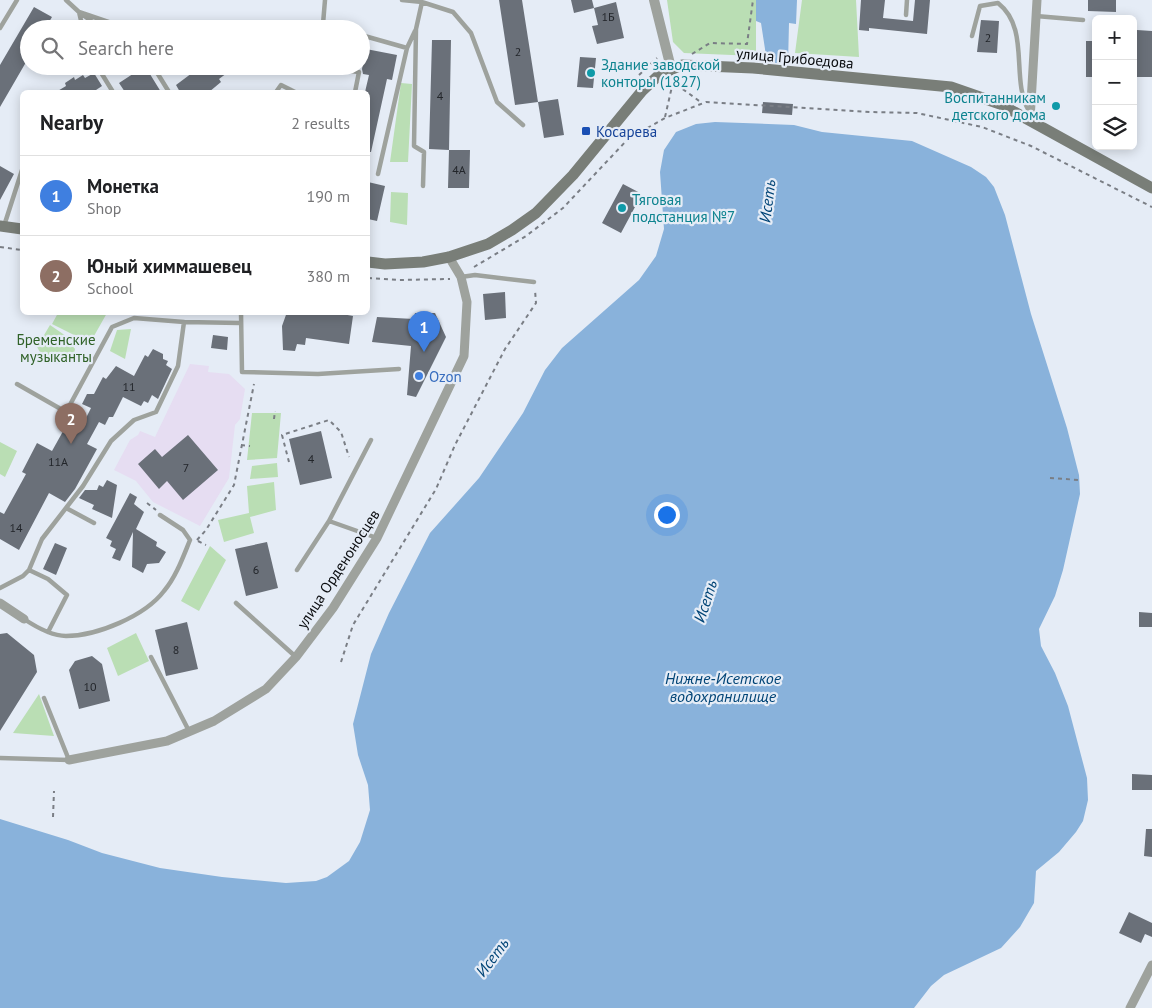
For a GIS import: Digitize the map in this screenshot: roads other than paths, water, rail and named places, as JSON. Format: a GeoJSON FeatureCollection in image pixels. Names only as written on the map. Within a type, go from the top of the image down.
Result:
{"type":"FeatureCollection","features":[{"type":"Feature","properties":{"kind":"main road","name":"улица Грибоедова"},"geometry":{"type":"LineString","coordinates":[[671,68],[682,65],[753,68],[951,88],[1000,104],[1030,117],[1152,188]]}},
{"type":"Feature","properties":{"kind":"main road"},"geometry":{"type":"LineString","coordinates":[[370,262],[385,264],[423,262],[449,257],[488,244],[536,213],[573,175],[642,91],[659,75],[671,68]]}},
{"type":"Feature","properties":{"kind":"main road"},"geometry":{"type":"LineString","coordinates":[[2,226],[20,229]]}},
{"type":"Feature","properties":{"kind":"street"},"geometry":{"type":"LineString","coordinates":[[654,0],[671,68]]}},
{"type":"Feature","properties":{"kind":"street"},"geometry":{"type":"LineString","coordinates":[[1030,117],[1037,0]]}},
{"type":"Feature","properties":{"kind":"street","name":"улица Орденоносцев"},"geometry":{"type":"LineString","coordinates":[[69,760],[167,741],[214,721],[266,689],[296,657],[333,608],[377,538],[464,356],[466,302],[461,277],[449,257]]}},
{"type":"Feature","properties":{"kind":"street"},"geometry":{"type":"LineString","coordinates":[[0,603],[24,619]]}},
{"type":"Feature","properties":{"kind":"street"},"geometry":{"type":"LineString","coordinates":[[1130,1008],[1152,965]]}},
{"type":"Feature","properties":{"kind":"lane"},"geometry":{"type":"LineString","coordinates":[[0,28],[17,0]]}},
{"type":"Feature","properties":{"kind":"lane"},"geometry":{"type":"LineString","coordinates":[[66,0],[90,20]]}},
{"type":"Feature","properties":{"kind":"lane"},"geometry":{"type":"LineString","coordinates":[[323,20],[325,0]]}},
{"type":"Feature","properties":{"kind":"lane"},"geometry":{"type":"LineString","coordinates":[[402,0],[422,2],[453,12],[471,33],[497,102],[523,125]]}},
{"type":"Feature","properties":{"kind":"lane"},"geometry":{"type":"LineString","coordinates":[[906,15],[907,0]]}},
{"type":"Feature","properties":{"kind":"lane"},"geometry":{"type":"LineString","coordinates":[[422,2],[416,29],[414,146],[424,152],[423,186]]}},
{"type":"Feature","properties":{"kind":"lane"},"geometry":{"type":"LineString","coordinates":[[972,36],[980,6],[998,3],[1012,17],[1020,60],[1023,101],[1030,117]]}},
{"type":"Feature","properties":{"kind":"lane"},"geometry":{"type":"LineString","coordinates":[[79,12],[81,20]]}},
{"type":"Feature","properties":{"kind":"lane"},"geometry":{"type":"LineString","coordinates":[[79,12],[103,20]]}},
{"type":"Feature","properties":{"kind":"lane"},"geometry":{"type":"LineString","coordinates":[[1036,16],[1084,20]]}},
{"type":"Feature","properties":{"kind":"lane"},"geometry":{"type":"LineString","coordinates":[[378,174],[407,48],[416,29]]}},
{"type":"Feature","properties":{"kind":"lane"},"geometry":{"type":"LineString","coordinates":[[370,37],[407,48]]}},
{"type":"Feature","properties":{"kind":"lane"},"geometry":{"type":"LineString","coordinates":[[103,75],[112,90]]}},
{"type":"Feature","properties":{"kind":"lane"},"geometry":{"type":"LineString","coordinates":[[158,75],[168,90]]}},
{"type":"Feature","properties":{"kind":"lane"},"geometry":{"type":"LineString","coordinates":[[355,90],[358,75]]}},
{"type":"Feature","properties":{"kind":"lane"},"geometry":{"type":"LineString","coordinates":[[277,90],[281,84],[292,90]]}},
{"type":"Feature","properties":{"kind":"lane"},"geometry":{"type":"LineString","coordinates":[[2,226],[20,176]]}},
{"type":"Feature","properties":{"kind":"lane"},"geometry":{"type":"LineString","coordinates":[[461,277],[475,275],[534,282]]}},
{"type":"Feature","properties":{"kind":"lane"},"geometry":{"type":"LineString","coordinates":[[241,315],[242,372],[318,374],[399,370]]}},
{"type":"Feature","properties":{"kind":"lane"},"geometry":{"type":"LineString","coordinates":[[17,384],[66,413],[112,327],[134,318],[184,322],[240,323]]}},
{"type":"Feature","properties":{"kind":"lane"},"geometry":{"type":"LineString","coordinates":[[0,588],[23,576],[29,570],[42,539],[68,508],[111,441],[134,420],[156,412],[178,366],[184,322]]}},
{"type":"Feature","properties":{"kind":"lane"},"geometry":{"type":"LineString","coordinates":[[297,570],[329,521],[371,440]]}},
{"type":"Feature","properties":{"kind":"lane"},"geometry":{"type":"LineString","coordinates":[[68,508],[94,522]]}},
{"type":"Feature","properties":{"kind":"lane"},"geometry":{"type":"LineString","coordinates":[[24,619],[48,632],[65,636],[89,632],[115,624],[144,611],[164,591],[190,540],[183,530],[160,515]]}},
{"type":"Feature","properties":{"kind":"lane"},"geometry":{"type":"LineString","coordinates":[[329,521],[377,538]]}},
{"type":"Feature","properties":{"kind":"lane"},"geometry":{"type":"LineString","coordinates":[[29,570],[48,579],[67,595],[48,632]]}},
{"type":"Feature","properties":{"kind":"lane"},"geometry":{"type":"LineString","coordinates":[[236,603],[296,657]]}},
{"type":"Feature","properties":{"kind":"lane"},"geometry":{"type":"LineString","coordinates":[[151,657],[189,731]]}},
{"type":"Feature","properties":{"kind":"lane"},"geometry":{"type":"LineString","coordinates":[[0,758],[69,760],[44,698]]}},
{"type":"Feature","properties":{"kind":"water"},"geometry":{"type":"Polygon","coordinates":[[[756,0],[797,0],[796,24],[789,23],[788,64],[767,62],[761,23],[756,21],[756,0]]]}},
{"type":"Feature","properties":{"kind":"water","name":"Нижне-Исетское водохранилище"},"geometry":{"type":"Polygon","coordinates":[[[715,122],[794,125],[822,132],[912,141],[971,167],[986,177],[994,187],[1005,215],[1031,314],[1067,428],[1079,475],[1080,494],[1063,570],[1055,596],[1039,629],[1041,646],[1055,673],[1068,706],[1087,778],[1088,800],[1083,821],[1076,832],[1059,852],[1036,871],[1034,903],[1020,927],[1001,948],[944,975],[931,986],[914,1008],[0,1008],[0,819],[68,840],[102,853],[160,868],[222,877],[286,883],[316,881],[327,877],[349,861],[360,842],[370,810],[368,785],[358,755],[353,724],[371,654],[389,613],[430,533],[479,478],[523,413],[545,370],[562,348],[639,280],[656,256],[664,229],[660,172],[664,150],[676,132],[696,124],[715,122]]]}},
{"type":"Feature","properties":{"kind":"place","name":"Здание заводской конторы (1827)"},"geometry":{"type":"Point","coordinates":[591,73]}},
{"type":"Feature","properties":{"kind":"place","name":"Воспитанникам детского дома"},"geometry":{"type":"Point","coordinates":[1056,106]}},
{"type":"Feature","properties":{"kind":"place","name":"Косарева"},"geometry":{"type":"Point","coordinates":[586,131]}},
{"type":"Feature","properties":{"kind":"place","name":"Тяговая подстанция №7"},"geometry":{"type":"Point","coordinates":[622,208]}},
{"type":"Feature","properties":{"kind":"place","name":"Монетка"},"geometry":{"type":"Point","coordinates":[424,352]}},
{"type":"Feature","properties":{"kind":"place","name":"Ozon"},"geometry":{"type":"Point","coordinates":[419,376]}},
{"type":"Feature","properties":{"kind":"place","name":"Юный химмашевец"},"geometry":{"type":"Point","coordinates":[71,444]}},
{"type":"Feature","properties":{"kind":"water label","name":"Исеть"},"geometry":{"type":"Point","coordinates":[767,201]}},
{"type":"Feature","properties":{"kind":"water label","name":"Исеть"},"geometry":{"type":"Point","coordinates":[705,601]}},
{"type":"Feature","properties":{"kind":"water label","name":"Исеть"},"geometry":{"type":"Point","coordinates":[492,957]}},
{"type":"Feature","properties":{"kind":"park label","name":"Бременские музыканты"},"geometry":{"type":"Point","coordinates":[56,348]}}]}
